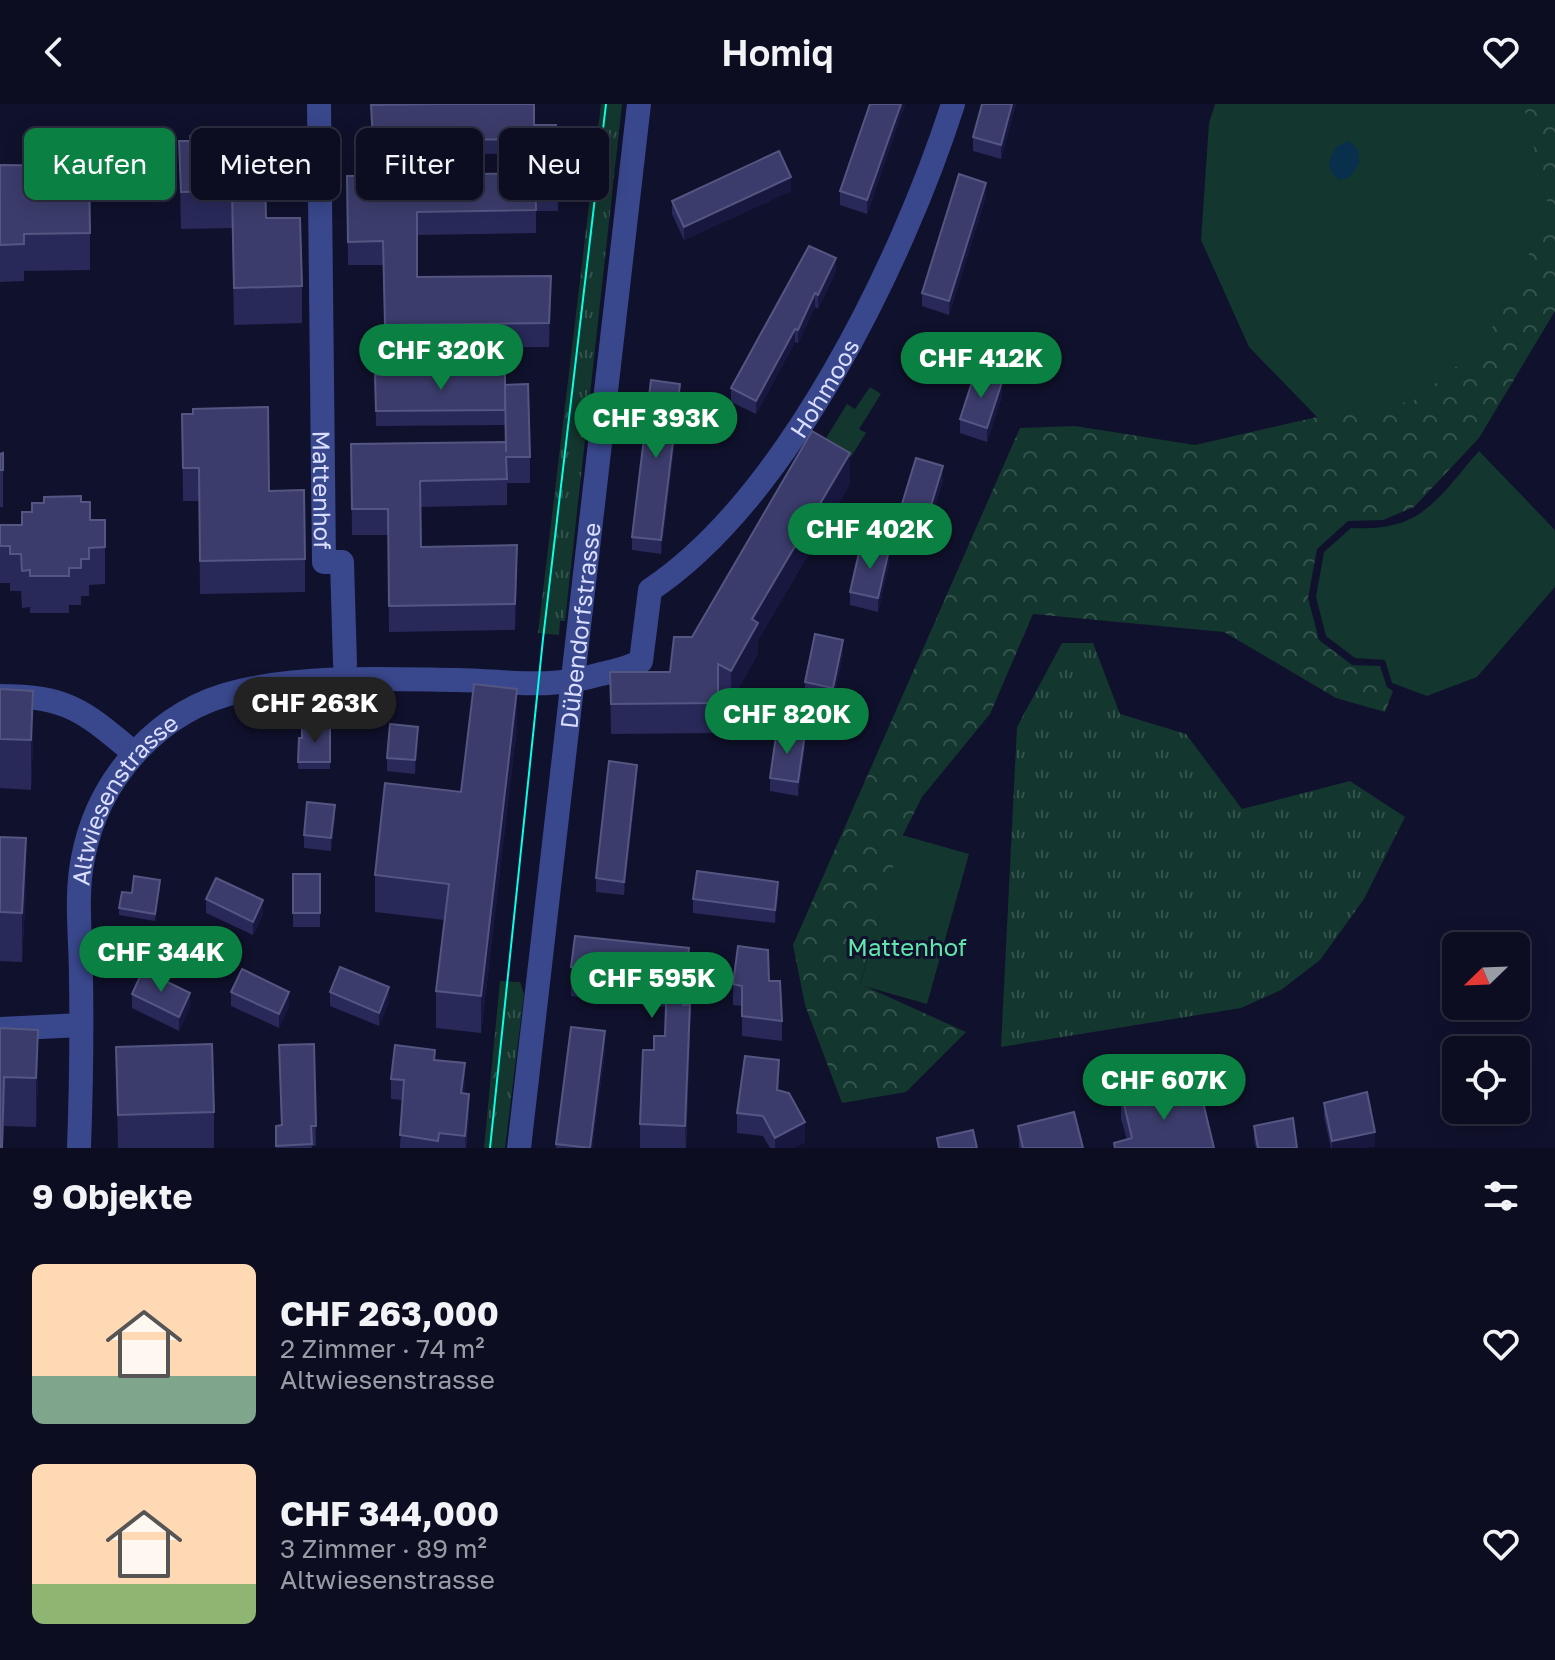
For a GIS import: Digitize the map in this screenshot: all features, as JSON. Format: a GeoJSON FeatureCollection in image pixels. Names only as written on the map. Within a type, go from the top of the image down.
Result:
{"type":"FeatureCollection","features":[{"type":"Feature","properties":{"kind":"street","name":"Mattenhof"},"geometry":{"type":"LineString","coordinates":[[319,104],[324,562],[342,562],[345,664]]}},
{"type":"Feature","properties":{"kind":"street","name":"Dübendorfstrasse"},"geometry":{"type":"LineString","coordinates":[[519,1148],[575,682],[639,104]]}},
{"type":"Feature","properties":{"kind":"street","name":"Hohmoos"},"geometry":{"type":"LineString","coordinates":[[575,682],[641,661],[650,590],[683,569],[727,521],[797,429],[843,353],[893,258],[932,170],[953,104]]}},
{"type":"Feature","properties":{"kind":"street","name":"Altwiesenstrasse"},"geometry":{"type":"LineString","coordinates":[[79,1148],[81,1025],[78,902],[83,858],[93,819],[110,785],[134,753],[174,722],[203,705],[236,692],[275,684],[459,680],[552,686],[575,682]]}},
{"type":"Feature","properties":{"kind":"street"},"geometry":{"type":"LineString","coordinates":[[0,696],[53,698],[82,712],[134,753]]}},
{"type":"Feature","properties":{"kind":"street"},"geometry":{"type":"LineString","coordinates":[[0,1029],[81,1025]]}},
{"type":"Feature","properties":{"kind":"green space"},"geometry":{"type":"Polygon","coordinates":[[[601,104],[622,104],[565,621],[560,621],[559,635],[538,633],[590,200],[609,200],[609,128],[598,128],[601,104]]]}},
{"type":"Feature","properties":{"kind":"green space"},"geometry":{"type":"Polygon","coordinates":[[[1215,104],[1523,104],[1550,212],[1484,344],[1413,401],[1317,417],[1249,347],[1201,240],[1209,123],[1215,104]]]}},
{"type":"Feature","properties":{"kind":"green space"},"geometry":{"type":"Polygon","coordinates":[[[1407,104],[1555,104],[1555,311],[1479,438],[1414,507],[1383,520],[1348,521],[1317,549],[1308,598],[1319,640],[1352,665],[1380,666],[1387,687],[1393,691],[1385,712],[1336,698],[1224,632],[1033,614],[990,714],[922,797],[903,835],[860,984],[966,1032],[906,1092],[842,1103],[805,1005],[793,945],[1020,428],[1075,426],[1195,445],[1317,417],[1407,104]]]}},
{"type":"Feature","properties":{"kind":"green space"},"geometry":{"type":"Polygon","coordinates":[[[870,387],[881,394],[859,429],[866,433],[849,460],[823,443],[847,404],[855,409],[870,387]]]}},
{"type":"Feature","properties":{"kind":"green space"},"geometry":{"type":"Polygon","coordinates":[[[1479,451],[1555,530],[1555,587],[1477,677],[1427,696],[1392,683],[1385,660],[1355,658],[1326,636],[1316,597],[1324,552],[1351,528],[1395,525],[1426,509],[1479,451]]]}},
{"type":"Feature","properties":{"kind":"green space"},"geometry":{"type":"Polygon","coordinates":[[[1062,643],[1093,643],[1120,714],[1186,734],[1242,809],[1350,781],[1405,817],[1364,899],[1320,960],[1281,990],[1241,1008],[1001,1047],[1017,727],[1062,643]]]}},
{"type":"Feature","properties":{"kind":"green space","name":"Mattenhof"},"geometry":{"type":"Polygon","coordinates":[[[902,835],[969,854],[927,1004],[860,985],[902,835]]]}},
{"type":"Feature","properties":{"kind":"green space"},"geometry":{"type":"Polygon","coordinates":[[[500,981],[520,982],[524,994],[505,1148],[484,1148],[500,981]]]}},
{"type":"Feature","properties":{"kind":"water"},"geometry":{"type":"Polygon","coordinates":[[[1348,141],[1358,149],[1359,164],[1350,177],[1339,180],[1331,172],[1329,161],[1336,147],[1348,141]]]}},
{"type":"Feature","properties":{"kind":"building"},"geometry":{"type":"Polygon","coordinates":[[[534,104],[534,125],[556,125],[556,128],[499,128],[499,139],[483,140],[483,128],[372,128],[371,105],[534,104]]]}},
{"type":"Feature","properties":{"kind":"building"},"geometry":{"type":"Polygon","coordinates":[[[870,104],[901,104],[867,200],[840,191],[870,104]]]}},
{"type":"Feature","properties":{"kind":"building"},"geometry":{"type":"Polygon","coordinates":[[[982,104],[1012,104],[1001,145],[973,137],[982,104]]]}},
{"type":"Feature","properties":{"kind":"building"},"geometry":{"type":"Polygon","coordinates":[[[190,136],[191,192],[181,192],[179,141],[190,141],[190,136]]]}},
{"type":"Feature","properties":{"kind":"building"},"geometry":{"type":"Polygon","coordinates":[[[779,151],[791,177],[684,227],[672,201],[779,151]]]}},
{"type":"Feature","properties":{"kind":"building"},"geometry":{"type":"Polygon","coordinates":[[[0,165],[24,165],[24,200],[90,200],[90,233],[24,234],[24,244],[0,245],[0,165]]]}},
{"type":"Feature","properties":{"kind":"building"},"geometry":{"type":"Polygon","coordinates":[[[483,174],[499,174],[499,200],[536,200],[536,210],[417,212],[417,277],[551,276],[549,323],[385,325],[383,241],[348,242],[347,176],[356,176],[356,200],[483,200],[483,174]]]}},
{"type":"Feature","properties":{"kind":"building"},"geometry":{"type":"Polygon","coordinates":[[[959,174],[986,183],[949,301],[922,293],[959,174]]]}},
{"type":"Feature","properties":{"kind":"building"},"geometry":{"type":"Polygon","coordinates":[[[232,200],[266,200],[266,218],[300,218],[302,286],[234,288],[232,200]]]}},
{"type":"Feature","properties":{"kind":"building"},"geometry":{"type":"Polygon","coordinates":[[[809,246],[836,258],[756,401],[731,388],[809,246]]]}},
{"type":"Feature","properties":{"kind":"building"},"geometry":{"type":"Polygon","coordinates":[[[505,373],[505,410],[376,411],[375,375],[505,373]]]}},
{"type":"Feature","properties":{"kind":"building"},"geometry":{"type":"Polygon","coordinates":[[[975,373],[1002,382],[987,428],[960,419],[975,373]]]}},
{"type":"Feature","properties":{"kind":"building"},"geometry":{"type":"Polygon","coordinates":[[[651,380],[680,384],[661,540],[632,537],[651,380]]]}},
{"type":"Feature","properties":{"kind":"building"},"geometry":{"type":"Polygon","coordinates":[[[528,384],[530,457],[506,457],[507,479],[420,481],[421,547],[517,545],[515,604],[389,606],[388,509],[352,509],[351,444],[506,442],[505,385],[528,384]]]}},
{"type":"Feature","properties":{"kind":"building"},"geometry":{"type":"Polygon","coordinates":[[[268,407],[269,491],[304,490],[305,559],[200,561],[199,468],[183,468],[182,414],[193,414],[193,409],[268,407]]]}},
{"type":"Feature","properties":{"kind":"building"},"geometry":{"type":"Polygon","coordinates":[[[812,431],[850,453],[752,619],[758,623],[731,671],[718,664],[718,703],[611,704],[610,672],[670,672],[674,637],[692,637],[812,431]]]}},
{"type":"Feature","properties":{"kind":"building"},"geometry":{"type":"Polygon","coordinates":[[[3,453],[3,470],[0,470],[0,454],[3,453]]]}},
{"type":"Feature","properties":{"kind":"building"},"geometry":{"type":"Polygon","coordinates":[[[916,458],[943,466],[929,512],[902,504],[916,458]]]}},
{"type":"Feature","properties":{"kind":"building"},"geometry":{"type":"Polygon","coordinates":[[[81,496],[81,502],[90,502],[90,520],[105,520],[105,547],[89,548],[89,559],[81,559],[81,568],[69,568],[69,576],[30,576],[30,570],[22,571],[21,554],[10,554],[10,546],[0,546],[0,525],[22,525],[22,512],[32,512],[32,503],[44,503],[44,497],[81,496]]]}},
{"type":"Feature","properties":{"kind":"building"},"geometry":{"type":"Polygon","coordinates":[[[861,544],[889,550],[878,598],[850,592],[861,544]]]}},
{"type":"Feature","properties":{"kind":"building"},"geometry":{"type":"Polygon","coordinates":[[[815,634],[843,640],[833,688],[805,682],[815,634]]]}},
{"type":"Feature","properties":{"kind":"building"},"geometry":{"type":"Polygon","coordinates":[[[474,684],[517,689],[481,996],[436,991],[449,884],[375,875],[385,783],[461,792],[474,684]]]}},
{"type":"Feature","properties":{"kind":"building"},"geometry":{"type":"Polygon","coordinates":[[[0,689],[33,691],[31,740],[0,739],[0,689]]]}},
{"type":"Feature","properties":{"kind":"building"},"geometry":{"type":"Polygon","coordinates":[[[390,724],[418,727],[415,760],[387,758],[390,724]]]}},
{"type":"Feature","properties":{"kind":"building"},"geometry":{"type":"Polygon","coordinates":[[[302,728],[330,728],[330,762],[298,762],[302,728]]]}},
{"type":"Feature","properties":{"kind":"building"},"geometry":{"type":"Polygon","coordinates":[[[777,729],[805,734],[798,782],[770,778],[777,729]]]}},
{"type":"Feature","properties":{"kind":"building"},"geometry":{"type":"Polygon","coordinates":[[[609,761],[637,765],[624,882],[596,878],[609,761]]]}},
{"type":"Feature","properties":{"kind":"building"},"geometry":{"type":"Polygon","coordinates":[[[307,802],[335,805],[331,838],[304,835],[307,802]]]}},
{"type":"Feature","properties":{"kind":"building"},"geometry":{"type":"Polygon","coordinates":[[[0,837],[26,838],[22,913],[0,912],[0,837]]]}},
{"type":"Feature","properties":{"kind":"building"},"geometry":{"type":"Polygon","coordinates":[[[697,871],[778,882],[775,910],[693,899],[697,871]]]}},
{"type":"Feature","properties":{"kind":"building"},"geometry":{"type":"Polygon","coordinates":[[[293,874],[320,874],[320,913],[293,913],[293,874]]]}},
{"type":"Feature","properties":{"kind":"building"},"geometry":{"type":"Polygon","coordinates":[[[134,876],[160,880],[155,914],[119,908],[122,892],[132,893],[134,876]]]}},
{"type":"Feature","properties":{"kind":"building"},"geometry":{"type":"Polygon","coordinates":[[[216,878],[263,900],[253,922],[206,899],[216,878]]]}},
{"type":"Feature","properties":{"kind":"building"},"geometry":{"type":"Polygon","coordinates":[[[575,936],[689,948],[683,1005],[690,1005],[685,1126],[640,1124],[643,1050],[654,1050],[654,1036],[665,1036],[667,977],[571,967],[575,936]]]}},
{"type":"Feature","properties":{"kind":"building"},"geometry":{"type":"Polygon","coordinates":[[[738,946],[768,950],[769,981],[780,981],[782,1021],[742,1016],[742,986],[733,984],[738,946]]]}},
{"type":"Feature","properties":{"kind":"building"},"geometry":{"type":"Polygon","coordinates":[[[340,967],[389,987],[379,1013],[330,992],[340,967]]]}},
{"type":"Feature","properties":{"kind":"building"},"geometry":{"type":"Polygon","coordinates":[[[242,969],[289,992],[279,1014],[231,992],[242,969]]]}},
{"type":"Feature","properties":{"kind":"building"},"geometry":{"type":"Polygon","coordinates":[[[143,970],[190,993],[179,1017],[132,994],[143,970]]]}},
{"type":"Feature","properties":{"kind":"building"},"geometry":{"type":"Polygon","coordinates":[[[571,1027],[605,1031],[590,1148],[556,1144],[571,1027]]]}},
{"type":"Feature","properties":{"kind":"building"},"geometry":{"type":"Polygon","coordinates":[[[0,1028],[38,1030],[36,1078],[4,1077],[2,1148],[0,1148],[0,1028]]]}},
{"type":"Feature","properties":{"kind":"building"},"geometry":{"type":"Polygon","coordinates":[[[212,1044],[214,1112],[118,1115],[116,1047],[212,1044]]]}},
{"type":"Feature","properties":{"kind":"building"},"geometry":{"type":"Polygon","coordinates":[[[314,1044],[316,1126],[311,1126],[312,1144],[276,1146],[276,1126],[282,1125],[279,1045],[314,1044]]]}},
{"type":"Feature","properties":{"kind":"building"},"geometry":{"type":"Polygon","coordinates":[[[395,1045],[435,1050],[434,1060],[465,1063],[461,1093],[469,1094],[465,1136],[439,1133],[438,1141],[400,1135],[404,1080],[391,1079],[395,1045]]]}},
{"type":"Feature","properties":{"kind":"building"},"geometry":{"type":"Polygon","coordinates":[[[745,1056],[779,1060],[777,1090],[789,1093],[805,1122],[775,1138],[763,1116],[737,1113],[745,1056]]]}},
{"type":"Feature","properties":{"kind":"building"},"geometry":{"type":"Polygon","coordinates":[[[1160,1083],[1166,1107],[1202,1098],[1214,1148],[1115,1148],[1114,1143],[1132,1138],[1121,1092],[1160,1083]]]}},
{"type":"Feature","properties":{"kind":"building"},"geometry":{"type":"Polygon","coordinates":[[[1367,1092],[1375,1132],[1332,1141],[1324,1103],[1367,1092]]]}},
{"type":"Feature","properties":{"kind":"building"},"geometry":{"type":"Polygon","coordinates":[[[1074,1112],[1083,1148],[1023,1148],[1018,1126],[1074,1112]]]}},
{"type":"Feature","properties":{"kind":"building"},"geometry":{"type":"Polygon","coordinates":[[[1293,1118],[1297,1148],[1258,1148],[1254,1126],[1293,1118]]]}},
{"type":"Feature","properties":{"kind":"building"},"geometry":{"type":"Polygon","coordinates":[[[973,1130],[977,1148],[939,1148],[937,1138],[973,1130]]]}},
{"type":"Feature","properties":{"kind":"tram line"},"geometry":{"type":"LineString","coordinates":[[490,1148],[543,639],[606,104]]}}]}
